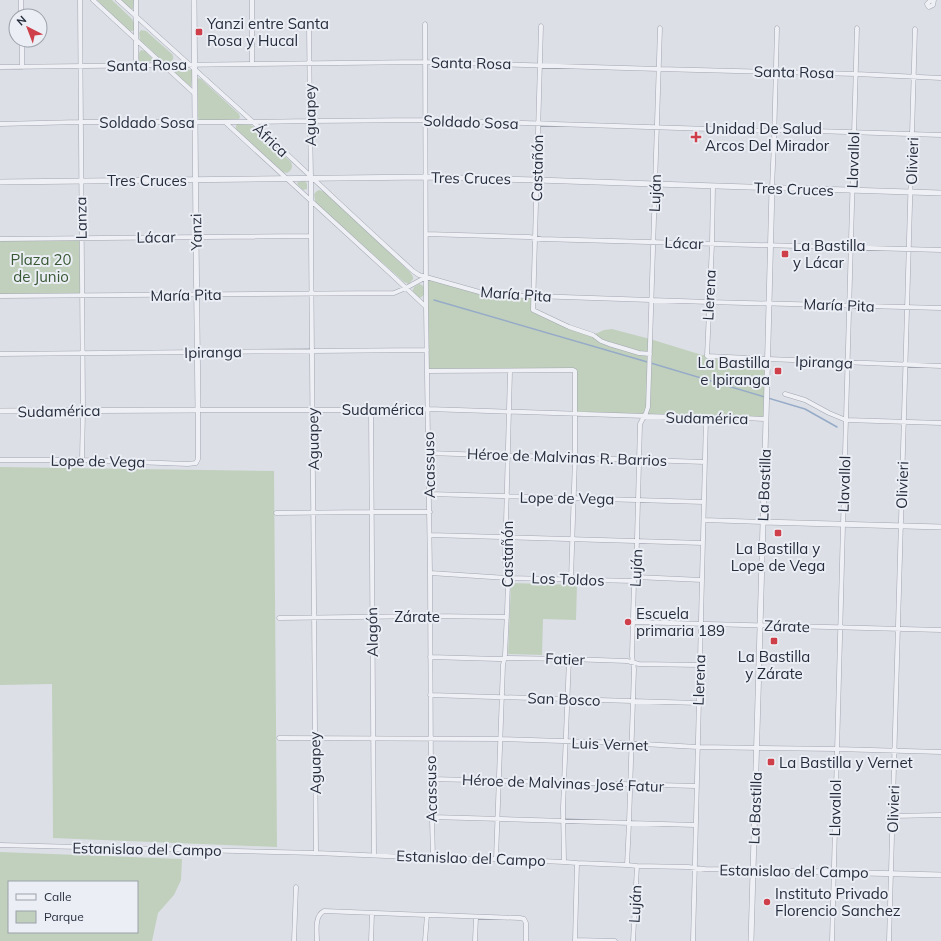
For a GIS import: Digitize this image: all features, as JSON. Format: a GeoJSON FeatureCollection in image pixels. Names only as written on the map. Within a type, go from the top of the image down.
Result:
{"type":"FeatureCollection","features":[{"type":"Feature","properties":{"kind":"street","name":"Lanza"},"geometry":{"type":"LineString","coordinates":[[80,0],[80,181],[82,238],[83,410],[82,460]]}},
{"type":"Feature","properties":{"kind":"street"},"geometry":{"type":"LineString","coordinates":[[93,0],[195,94]]}},
{"type":"Feature","properties":{"kind":"street"},"geometry":{"type":"LineString","coordinates":[[118,0],[188,64]]}},
{"type":"Feature","properties":{"kind":"street"},"geometry":{"type":"LineString","coordinates":[[136,0],[136,65]]}},
{"type":"Feature","properties":{"kind":"street","name":"Yanzi"},"geometry":{"type":"LineString","coordinates":[[194,0],[198,410],[198,459],[196,463]]}},
{"type":"Feature","properties":{"kind":"street"},"geometry":{"type":"LineString","coordinates":[[252,0],[252,64]]}},
{"type":"Feature","properties":{"kind":"street"},"geometry":{"type":"LineString","coordinates":[[931,0],[927,4],[930,7],[933,5],[934,0]]}},
{"type":"Feature","properties":{"kind":"street","name":"Acassuso"},"geometry":{"type":"LineString","coordinates":[[425,24],[426,307],[430,512],[430,779],[433,858]]}},
{"type":"Feature","properties":{"kind":"street","name":"Aguapey"},"geometry":{"type":"LineString","coordinates":[[309,25],[312,178],[311,236],[316,852]]}},
{"type":"Feature","properties":{"kind":"street","name":"Castañón"},"geometry":{"type":"LineString","coordinates":[[541,26],[533,310],[569,327],[593,335],[601,341],[650,356]]}},
{"type":"Feature","properties":{"kind":"street","name":"Luján"},"geometry":{"type":"LineString","coordinates":[[627,865],[640,424],[648,407],[660,28]]}},
{"type":"Feature","properties":{"kind":"street","name":"La Bastilla"},"geometry":{"type":"LineString","coordinates":[[751,941],[767,401],[770,244],[778,28]]}},
{"type":"Feature","properties":{"kind":"street","name":"Llavallol"},"geometry":{"type":"LineString","coordinates":[[832,941],[836,749],[857,28]]}},
{"type":"Feature","properties":{"kind":"street","name":"Olivieri"},"geometry":{"type":"LineString","coordinates":[[889,941],[915,29]]}},
{"type":"Feature","properties":{"kind":"street"},"geometry":{"type":"LineString","coordinates":[[22,48],[22,67]]}},
{"type":"Feature","properties":{"kind":"street","name":"Santa Rosa"},"geometry":{"type":"LineString","coordinates":[[0,67],[188,64],[195,67],[252,64],[424,62],[856,74],[941,78]]}},
{"type":"Feature","properties":{"kind":"street","name":"África"},"geometry":{"type":"LineString","coordinates":[[195,67],[252,122],[413,271],[426,277]]}},
{"type":"Feature","properties":{"kind":"street","name":"Soldado Sosa"},"geometry":{"type":"LineString","coordinates":[[0,124],[80,122],[426,120],[656,128],[941,135]]}},
{"type":"Feature","properties":{"kind":"street","name":"África"},"geometry":{"type":"LineString","coordinates":[[226,122],[426,307]]}},
{"type":"Feature","properties":{"kind":"street","name":"Tres Cruces"},"geometry":{"type":"LineString","coordinates":[[0,182],[425,177],[941,193]]}},
{"type":"Feature","properties":{"kind":"street","name":"Llerena"},"geometry":{"type":"LineString","coordinates":[[707,356],[713,186]]}},
{"type":"Feature","properties":{"kind":"street","name":"Lácar"},"geometry":{"type":"LineString","coordinates":[[426,234],[941,250]]}},
{"type":"Feature","properties":{"kind":"street","name":"Lácar"},"geometry":{"type":"LineString","coordinates":[[0,239],[311,236]]}},
{"type":"Feature","properties":{"kind":"street","name":"María Pita"},"geometry":{"type":"LineString","coordinates":[[0,296],[394,293],[426,277],[484,294],[941,308]]}},
{"type":"Feature","properties":{"kind":"street","name":"Ipiranga"},"geometry":{"type":"LineString","coordinates":[[0,354],[427,350]]}},
{"type":"Feature","properties":{"kind":"street","name":"Ipiranga"},"geometry":{"type":"LineString","coordinates":[[707,356],[941,366]]}},
{"type":"Feature","properties":{"kind":"street","name":"Castañón"},"geometry":{"type":"LineString","coordinates":[[496,859],[503,665],[507,617],[507,578],[505,561],[507,537],[510,370]]}},
{"type":"Feature","properties":{"kind":"street"},"geometry":{"type":"LineString","coordinates":[[427,371],[573,370],[575,372],[575,458],[571,579]]}},
{"type":"Feature","properties":{"kind":"street"},"geometry":{"type":"LineString","coordinates":[[785,394],[805,400],[846,420],[941,423]]}},
{"type":"Feature","properties":{"kind":"street","name":"Sudamérica"},"geometry":{"type":"LineString","coordinates":[[0,412],[83,410],[428,409],[766,419]]}},
{"type":"Feature","properties":{"kind":"street","name":"Alagón"},"geometry":{"type":"LineString","coordinates":[[371,410],[374,855]]}},
{"type":"Feature","properties":{"kind":"street","name":"Llerena"},"geometry":{"type":"LineString","coordinates":[[693,941],[706,418]]}},
{"type":"Feature","properties":{"kind":"street","name":"Héroe de Malvinas R. Barrios"},"geometry":{"type":"LineString","coordinates":[[428,453],[705,462]]}},
{"type":"Feature","properties":{"kind":"street","name":"Lope de Vega"},"geometry":{"type":"LineString","coordinates":[[0,460],[82,460],[188,464],[196,463]]}},
{"type":"Feature","properties":{"kind":"street","name":"Lope de Vega"},"geometry":{"type":"LineString","coordinates":[[429,494],[704,502]]}},
{"type":"Feature","properties":{"kind":"street"},"geometry":{"type":"LineString","coordinates":[[276,513],[314,514],[430,512]]}},
{"type":"Feature","properties":{"kind":"street"},"geometry":{"type":"LineString","coordinates":[[704,520],[941,527]]}},
{"type":"Feature","properties":{"kind":"street"},"geometry":{"type":"LineString","coordinates":[[430,535],[703,543]]}},
{"type":"Feature","properties":{"kind":"street","name":"Los Toldos"},"geometry":{"type":"LineString","coordinates":[[430,573],[507,578],[702,580]]}},
{"type":"Feature","properties":{"kind":"street","name":"Zárate"},"geometry":{"type":"LineString","coordinates":[[279,618],[372,616],[507,617]]}},
{"type":"Feature","properties":{"kind":"street","name":"Zárate"},"geometry":{"type":"LineString","coordinates":[[633,622],[941,630]]}},
{"type":"Feature","properties":{"kind":"street","name":"Fatier"},"geometry":{"type":"LineString","coordinates":[[430,657],[569,659],[627,661],[639,664],[700,665]]}},
{"type":"Feature","properties":{"kind":"street"},"geometry":{"type":"LineString","coordinates":[[564,862],[563,821],[569,659]]}},
{"type":"Feature","properties":{"kind":"street","name":"San Bosco"},"geometry":{"type":"LineString","coordinates":[[430,695],[698,703]]}},
{"type":"Feature","properties":{"kind":"street","name":"Luis Vernet"},"geometry":{"type":"LineString","coordinates":[[279,738],[500,739],[698,747],[941,752]]}},
{"type":"Feature","properties":{"kind":"street","name":"Héroe de Malvinas José Fatur"},"geometry":{"type":"LineString","coordinates":[[430,779],[696,786]]}},
{"type":"Feature","properties":{"kind":"street"},"geometry":{"type":"LineString","coordinates":[[892,816],[941,815]]}},
{"type":"Feature","properties":{"kind":"street"},"geometry":{"type":"LineString","coordinates":[[432,817],[695,825]]}},
{"type":"Feature","properties":{"kind":"street","name":"Estanislao del Campo"},"geometry":{"type":"LineString","coordinates":[[0,845],[316,852],[433,858],[564,862],[576,864],[688,867],[705,869],[941,874]]}},
{"type":"Feature","properties":{"kind":"street"},"geometry":{"type":"LineString","coordinates":[[576,864],[575,940],[615,941]]}},
{"type":"Feature","properties":{"kind":"street","name":"Luján"},"geometry":{"type":"LineString","coordinates":[[633,941],[636,866]]}},
{"type":"Feature","properties":{"kind":"street"},"geometry":{"type":"LineString","coordinates":[[294,941],[296,887]]}},
{"type":"Feature","properties":{"kind":"street"},"geometry":{"type":"LineString","coordinates":[[317,941],[319,916],[324,911],[520,918],[524,919],[526,923],[526,941]]}},
{"type":"Feature","properties":{"kind":"street"},"geometry":{"type":"LineString","coordinates":[[371,941],[372,913]]}},
{"type":"Feature","properties":{"kind":"street"},"geometry":{"type":"LineString","coordinates":[[425,941],[427,915]]}},
{"type":"Feature","properties":{"kind":"street"},"geometry":{"type":"LineString","coordinates":[[475,941],[476,917]]}},
{"type":"Feature","properties":{"kind":"green space"},"geometry":{"type":"Polygon","coordinates":[[[97,0],[112,0],[132,19],[134,23],[134,30],[128,31],[97,0]]]}},
{"type":"Feature","properties":{"kind":"green space"},"geometry":{"type":"Polygon","coordinates":[[[121,0],[134,0],[133,9],[130,9],[121,0]]]}},
{"type":"Feature","properties":{"kind":"green space"},"geometry":{"type":"Polygon","coordinates":[[[141,30],[146,31],[172,54],[172,61],[164,62],[140,40],[139,33],[141,30]]]}},
{"type":"Feature","properties":{"kind":"green space"},"geometry":{"type":"Polygon","coordinates":[[[141,50],[145,51],[152,58],[152,61],[139,61],[139,53],[141,50]]]}},
{"type":"Feature","properties":{"kind":"green space"},"geometry":{"type":"Polygon","coordinates":[[[174,69],[193,71],[190,88],[172,72],[174,69]]]}},
{"type":"Feature","properties":{"kind":"green space"},"geometry":{"type":"Polygon","coordinates":[[[198,78],[201,79],[239,114],[239,119],[199,120],[198,78]]]}},
{"type":"Feature","properties":{"kind":"green space"},"geometry":{"type":"Polygon","coordinates":[[[237,124],[253,126],[291,162],[291,170],[287,173],[282,172],[236,129],[237,124]]]}},
{"type":"Feature","properties":{"kind":"green space"},"geometry":{"type":"Polygon","coordinates":[[[305,181],[307,184],[307,189],[303,190],[297,184],[298,182],[305,181]]]}},
{"type":"Feature","properties":{"kind":"green space"},"geometry":{"type":"Polygon","coordinates":[[[319,190],[325,192],[410,272],[413,279],[409,284],[404,282],[316,203],[314,194],[319,190]]]}},
{"type":"Feature","properties":{"kind":"green space","name":"Plaza 20 de Junio"},"geometry":{"type":"Polygon","coordinates":[[[82,238],[82,296],[0,296],[0,239],[82,238]]]}},
{"type":"Feature","properties":{"kind":"green space"},"geometry":{"type":"Polygon","coordinates":[[[426,277],[484,294],[534,296],[533,310],[593,335],[604,330],[612,329],[702,355],[768,359],[766,419],[575,413],[575,372],[427,371],[426,277]]]}},
{"type":"Feature","properties":{"kind":"green space"},"geometry":{"type":"Polygon","coordinates":[[[419,284],[424,287],[424,295],[420,298],[412,292],[414,287],[419,284]]]}},
{"type":"Feature","properties":{"kind":"green space"},"geometry":{"type":"Polygon","coordinates":[[[0,467],[274,471],[277,847],[53,838],[52,684],[0,685],[0,467]]]}},
{"type":"Feature","properties":{"kind":"green space"},"geometry":{"type":"Polygon","coordinates":[[[511,583],[577,585],[576,620],[543,619],[542,655],[508,654],[511,583]]]}},
{"type":"Feature","properties":{"kind":"green space"},"geometry":{"type":"Polygon","coordinates":[[[0,852],[182,859],[181,880],[174,895],[158,913],[152,941],[0,941],[0,852]]]}},
{"type":"Feature","properties":{"kind":"waterway"},"geometry":{"type":"LineString","coordinates":[[434,300],[805,409],[837,427]]}},
{"type":"Feature","properties":{"kind":"place","name":"Yanzi entre Santa Rosa y Hucal"},"geometry":{"type":"Point","coordinates":[199,32]}},
{"type":"Feature","properties":{"kind":"place","name":"Unidad De Salud Arcos Del Mirador"},"geometry":{"type":"Point","coordinates":[696,137]}},
{"type":"Feature","properties":{"kind":"place","name":"La Bastilla y Lácar"},"geometry":{"type":"Point","coordinates":[785,254]}},
{"type":"Feature","properties":{"kind":"place","name":"La Bastilla e Ipiranga"},"geometry":{"type":"Point","coordinates":[778,371]}},
{"type":"Feature","properties":{"kind":"place","name":"La Bastilla y Lope de Vega"},"geometry":{"type":"Point","coordinates":[778,533]}},
{"type":"Feature","properties":{"kind":"place","name":"Escuela primaria 189"},"geometry":{"type":"Point","coordinates":[628,622]}},
{"type":"Feature","properties":{"kind":"place","name":"La Bastilla y Zárate"},"geometry":{"type":"Point","coordinates":[774,641]}},
{"type":"Feature","properties":{"kind":"place","name":"La Bastilla y Vernet"},"geometry":{"type":"Point","coordinates":[771,762]}},
{"type":"Feature","properties":{"kind":"place","name":"Instituto Privado Florencio Sanchez"},"geometry":{"type":"Point","coordinates":[767,902]}}]}
